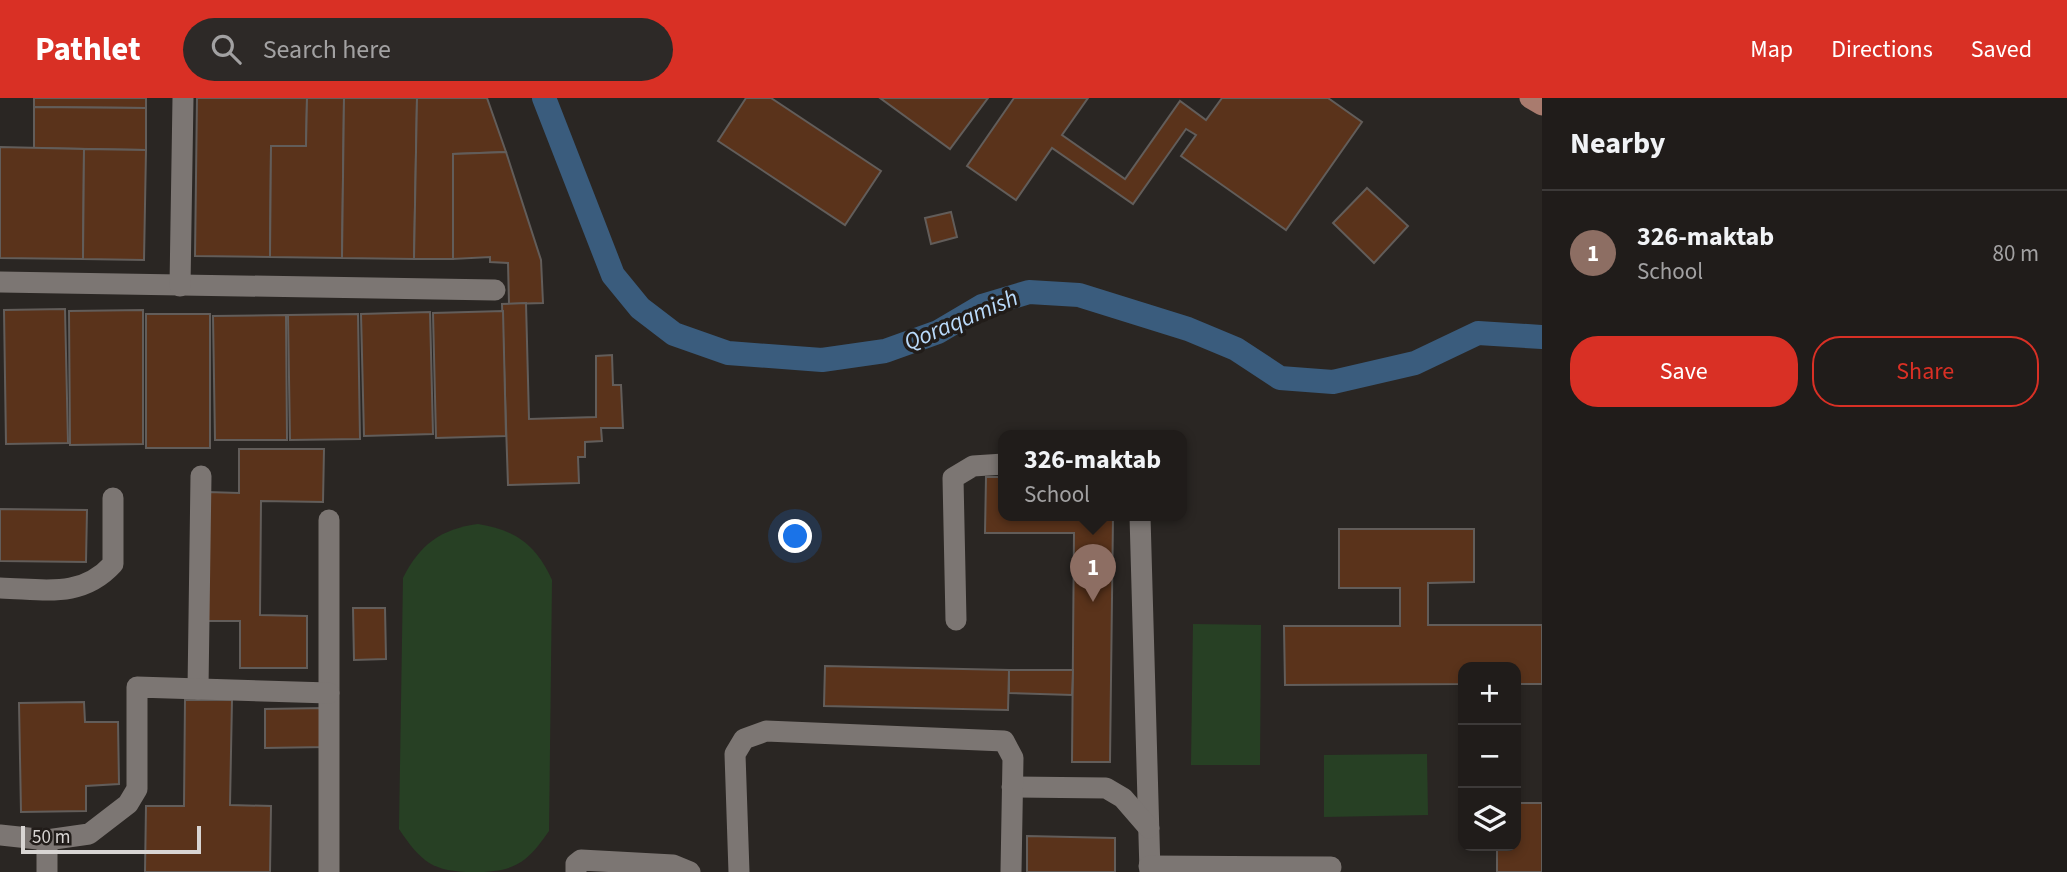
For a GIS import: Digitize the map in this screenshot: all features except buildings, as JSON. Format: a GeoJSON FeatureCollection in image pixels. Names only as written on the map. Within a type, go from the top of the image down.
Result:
{"type":"FeatureCollection","features":[{"type":"Feature","properties":{"kind":"main road"},"geometry":{"type":"LineString","coordinates":[[1530,98],[1542,105]]}},
{"type":"Feature","properties":{"kind":"street"},"geometry":{"type":"LineString","coordinates":[[180,286],[183,98]]}},
{"type":"Feature","properties":{"kind":"street"},"geometry":{"type":"LineString","coordinates":[[0,282],[495,290]]}},
{"type":"Feature","properties":{"kind":"street"},"geometry":{"type":"LineString","coordinates":[[956,621],[953,478],[973,466],[998,464]]}},
{"type":"Feature","properties":{"kind":"street"},"geometry":{"type":"LineString","coordinates":[[198,689],[201,476]]}},
{"type":"Feature","properties":{"kind":"street"},"geometry":{"type":"LineString","coordinates":[[0,589],[76,589],[99,579],[113,564],[113,498]]}},
{"type":"Feature","properties":{"kind":"street"},"geometry":{"type":"LineString","coordinates":[[328,520],[329,872]]}},
{"type":"Feature","properties":{"kind":"street"},"geometry":{"type":"LineString","coordinates":[[1140,521],[1150,869],[1331,867]]}},
{"type":"Feature","properties":{"kind":"street"},"geometry":{"type":"LineString","coordinates":[[0,835],[47,841],[89,834],[128,804],[137,789],[137,687],[329,693]]}},
{"type":"Feature","properties":{"kind":"street"},"geometry":{"type":"LineString","coordinates":[[739,872],[734,754],[737,746],[755,733],[765,731],[992,738],[1004,741],[1013,758],[1011,872]]}},
{"type":"Feature","properties":{"kind":"street"},"geometry":{"type":"LineString","coordinates":[[1012,787],[1106,788],[1123,798],[1149,828]]}},
{"type":"Feature","properties":{"kind":"street"},"geometry":{"type":"LineString","coordinates":[[47,841],[47,872]]}},
{"type":"Feature","properties":{"kind":"street"},"geometry":{"type":"LineString","coordinates":[[576,872],[576,864],[581,860],[673,865],[690,872]]}},
{"type":"Feature","properties":{"kind":"green space"},"geometry":{"type":"Polygon","coordinates":[[[478,524],[503,530],[523,541],[539,557],[552,580],[549,831],[518,864],[487,872],[459,872],[429,863],[414,850],[399,829],[403,578],[424,547],[433,540],[453,530],[478,524]]]}},
{"type":"Feature","properties":{"kind":"green space"},"geometry":{"type":"Polygon","coordinates":[[[1193,624],[1261,625],[1260,765],[1191,765],[1193,624]]]}},
{"type":"Feature","properties":{"kind":"green space"},"geometry":{"type":"Polygon","coordinates":[[[1427,754],[1428,815],[1324,817],[1324,755],[1427,754]]]}},
{"type":"Feature","properties":{"kind":"waterway","name":"Qoraqamish"},"geometry":{"type":"LineString","coordinates":[[544,98],[613,275],[640,308],[674,334],[728,353],[822,360],[885,351],[938,332],[982,306],[1029,292],[1079,295],[1188,329],[1236,349],[1280,378],[1333,382],[1415,363],[1478,333],[1542,337]]}},
{"type":"Feature","properties":{"kind":"place","name":"326-maktab"},"geometry":{"type":"Point","coordinates":[1093,602]}}]}
